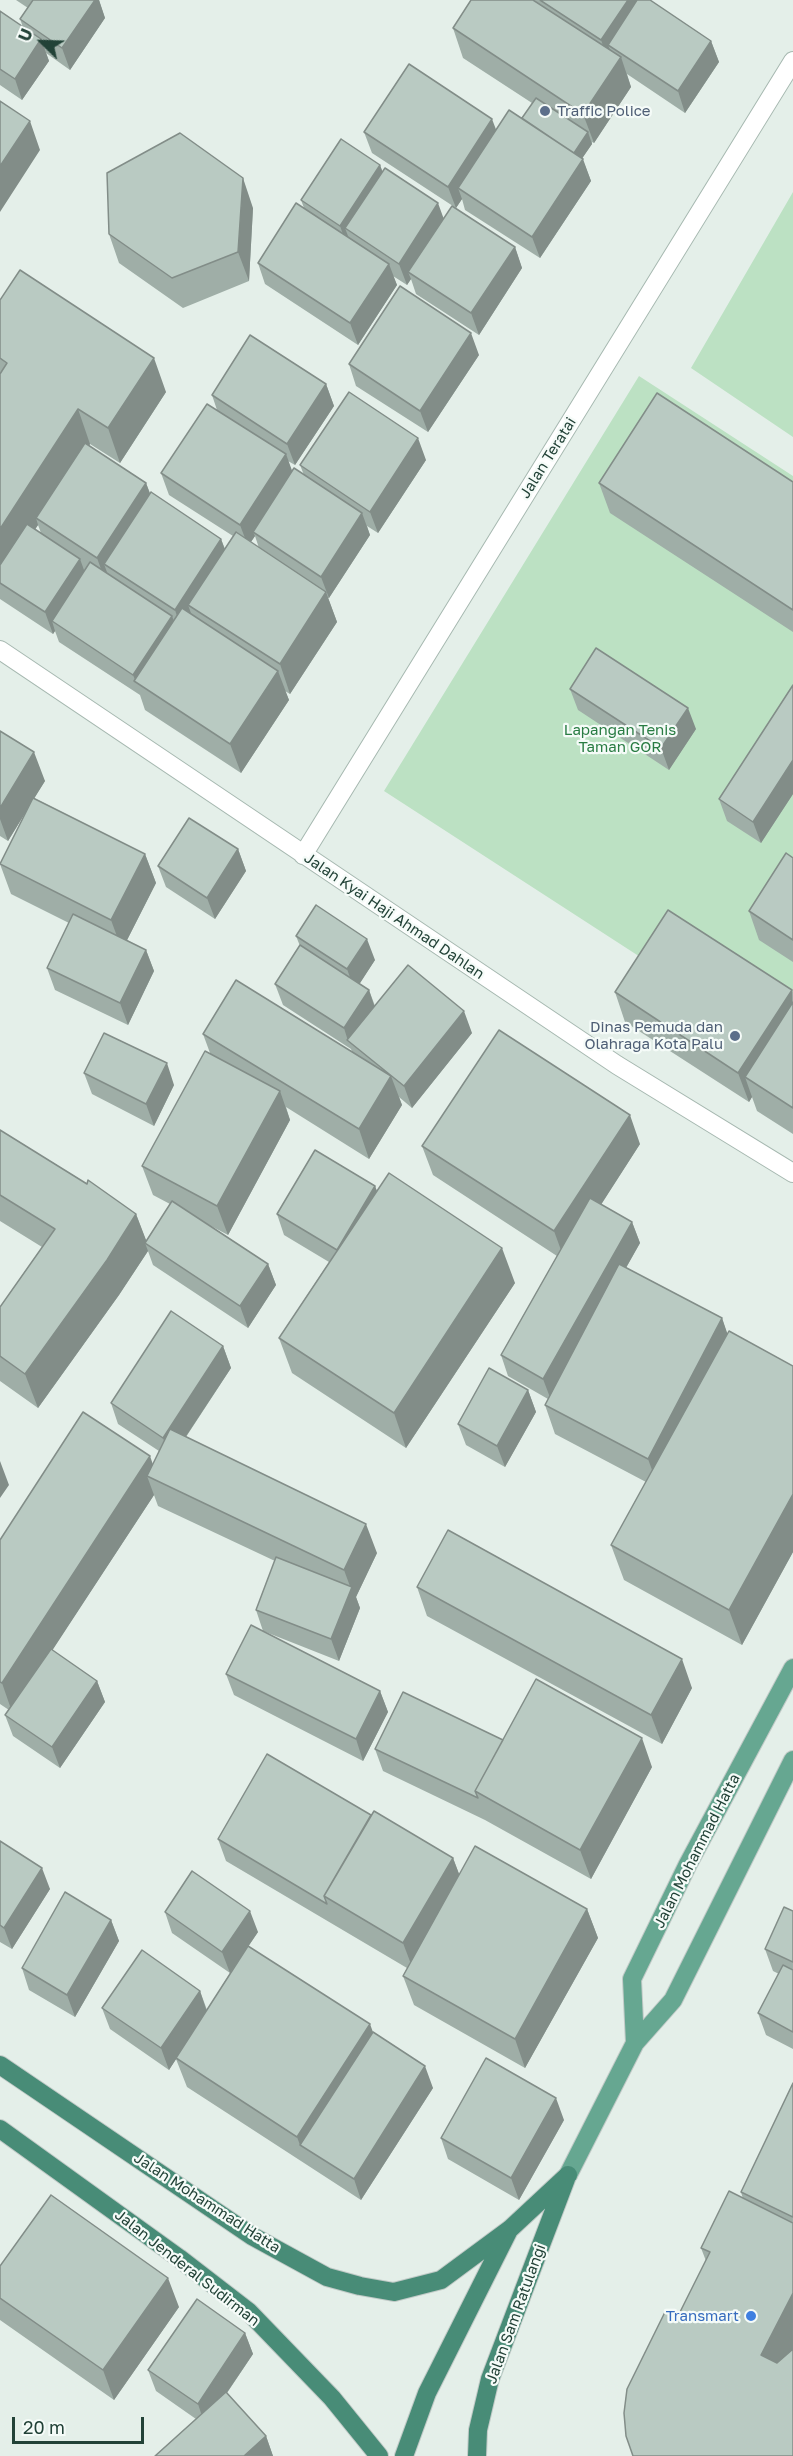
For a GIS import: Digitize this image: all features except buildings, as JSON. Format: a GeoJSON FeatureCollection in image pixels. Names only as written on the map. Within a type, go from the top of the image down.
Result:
{"type":"FeatureCollection","features":[{"type":"Feature","properties":{"kind":"highway","name":"Jalan Mohammad Hatta"},"geometry":{"type":"LineString","coordinates":[[0,2065],[252,2236],[327,2277],[394,2292],[419,2288],[441,2280],[510,2229],[568,2175]]}},
{"type":"Feature","properties":{"kind":"highway","name":"Jalan Jenderal Sudirman"},"geometry":{"type":"LineString","coordinates":[[0,2129],[179,2258],[249,2312],[332,2398],[379,2456]]}},
{"type":"Feature","properties":{"kind":"highway","name":"Jalan Sam Ratulangi"},"geometry":{"type":"LineString","coordinates":[[477,2456],[478,2430],[490,2379],[568,2175]]}},
{"type":"Feature","properties":{"kind":"highway"},"geometry":{"type":"LineString","coordinates":[[404,2456],[427,2393],[510,2229]]}},
{"type":"Feature","properties":{"kind":"main road","name":"Jalan Mohammad Hatta"},"geometry":{"type":"LineString","coordinates":[[635,2043],[632,1979],[688,1864],[793,1668]]}},
{"type":"Feature","properties":{"kind":"main road","name":"Jalan Mohammad Hatta"},"geometry":{"type":"LineString","coordinates":[[568,2175],[635,2043],[673,2001],[793,1760]]}},
{"type":"Feature","properties":{"kind":"street","name":"Jalan Teratai"},"geometry":{"type":"LineString","coordinates":[[303,855],[793,61]]}},
{"type":"Feature","properties":{"kind":"street","name":"Jalan Kyai Haji Ahmad Dahlan"},"geometry":{"type":"LineString","coordinates":[[0,650],[616,1065],[793,1173]]}},
{"type":"Feature","properties":{"kind":"green space"},"geometry":{"type":"Polygon","coordinates":[[[793,192],[793,437],[691,368],[793,192]]]}},
{"type":"Feature","properties":{"kind":"green space","name":"Lapangan Tenis Taman GOR"},"geometry":{"type":"Polygon","coordinates":[[[639,376],[793,476],[793,1056],[384,791],[639,376]]]}},
{"type":"Feature","properties":{"kind":"place","name":"Traffic Police"},"geometry":{"type":"Point","coordinates":[545,111]}},
{"type":"Feature","properties":{"kind":"place","name":"Dinas Pemuda dan Olahraga Kota Palu"},"geometry":{"type":"Point","coordinates":[735,1036]}},
{"type":"Feature","properties":{"kind":"place","name":"Transmart"},"geometry":{"type":"Point","coordinates":[751,2316]}}]}
